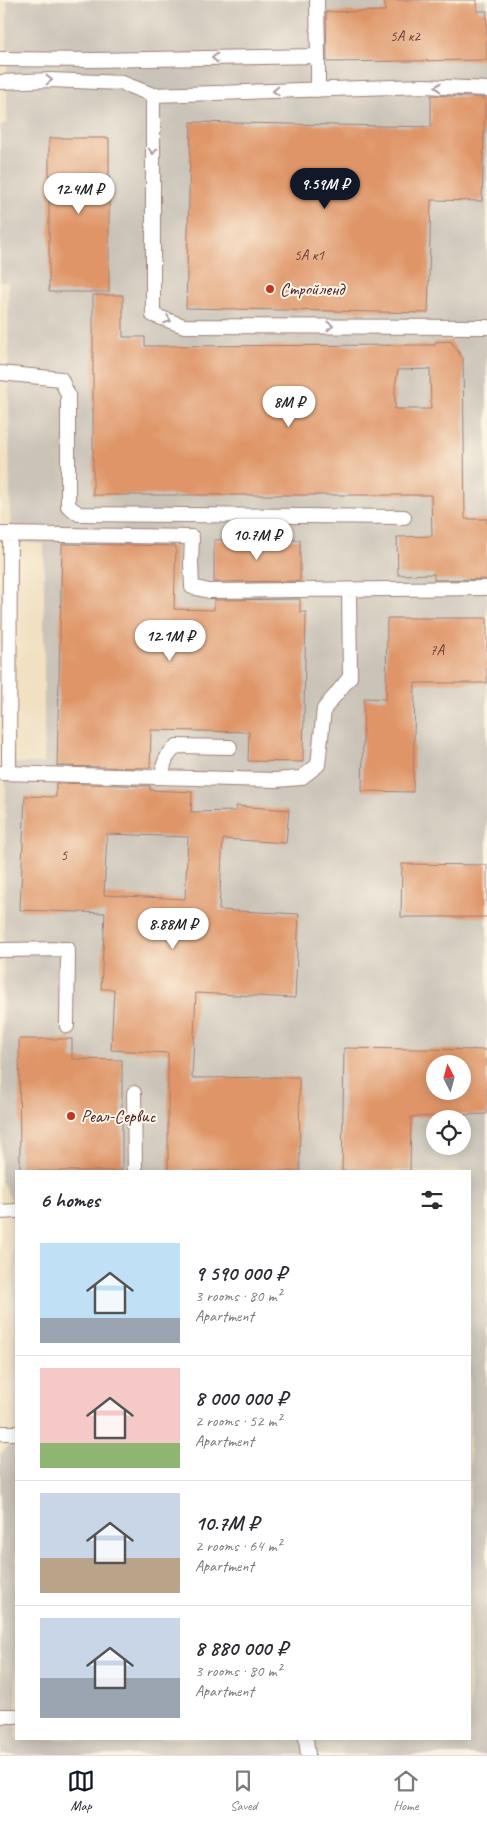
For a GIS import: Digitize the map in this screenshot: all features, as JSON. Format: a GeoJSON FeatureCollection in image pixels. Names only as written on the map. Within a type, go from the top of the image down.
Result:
{"type":"FeatureCollection","features":[{"type":"Feature","properties":{"kind":"lane"},"geometry":{"type":"LineString","coordinates":[[316,0],[318,90]]}},
{"type":"Feature","properties":{"kind":"lane"},"geometry":{"type":"LineString","coordinates":[[0,59],[93,60],[318,56]]}},
{"type":"Feature","properties":{"kind":"lane"},"geometry":{"type":"LineString","coordinates":[[93,60],[122,82],[153,95],[424,86],[487,89]]}},
{"type":"Feature","properties":{"kind":"lane"},"geometry":{"type":"LineString","coordinates":[[0,82],[51,80],[122,82]]}},
{"type":"Feature","properties":{"kind":"lane"},"geometry":{"type":"LineString","coordinates":[[153,95],[153,315],[184,326],[487,327]]}},
{"type":"Feature","properties":{"kind":"lane"},"geometry":{"type":"LineString","coordinates":[[0,373],[61,379],[68,395],[68,506],[79,514],[404,517]]}},
{"type":"Feature","properties":{"kind":"lane"},"geometry":{"type":"LineString","coordinates":[[349,590],[350,677],[324,709],[318,765],[301,778],[276,780],[5,773],[5,534],[192,537],[192,587],[209,591],[487,588]]}},
{"type":"Feature","properties":{"kind":"lane"},"geometry":{"type":"LineString","coordinates":[[162,777],[163,765],[167,754],[177,746],[230,747]]}},
{"type":"Feature","properties":{"kind":"lane"},"geometry":{"type":"LineString","coordinates":[[0,950],[68,949],[68,1026]]}},
{"type":"Feature","properties":{"kind":"lane"},"geometry":{"type":"LineString","coordinates":[[134,1093],[135,1170]]}},
{"type":"Feature","properties":{"kind":"lane"},"geometry":{"type":"LineString","coordinates":[[0,1212],[15,1211]]}},
{"type":"Feature","properties":{"kind":"lane"},"geometry":{"type":"LineString","coordinates":[[0,1433],[15,1433]]}},
{"type":"Feature","properties":{"kind":"lane"},"geometry":{"type":"LineString","coordinates":[[0,1716],[15,1716]]}},
{"type":"Feature","properties":{"kind":"lane"},"geometry":{"type":"LineString","coordinates":[[306,1740],[308,1755]]}},
{"type":"Feature","properties":{"kind":"shaded area"},"geometry":{"type":"Polygon","coordinates":[[[7,0],[487,0],[487,1755],[1,1755],[0,1454],[15,1440],[14,1206],[1,1180],[6,763],[44,763],[44,544],[12,541],[10,512],[8,282],[0,282],[0,126],[7,123],[7,0]]]}},
{"type":"Feature","properties":{"kind":"building"},"geometry":{"type":"Polygon","coordinates":[[[385,0],[477,0],[477,11],[487,11],[487,60],[327,62],[326,12],[385,11],[385,0]]]}},
{"type":"Feature","properties":{"kind":"building"},"geometry":{"type":"Polygon","coordinates":[[[431,95],[485,98],[482,201],[431,200],[428,313],[186,308],[191,122],[431,127],[431,95]]]}},
{"type":"Feature","properties":{"kind":"building"},"geometry":{"type":"Polygon","coordinates":[[[49,138],[109,138],[109,292],[49,292],[49,138]]]}},
{"type":"Feature","properties":{"kind":"building"},"geometry":{"type":"Polygon","coordinates":[[[93,295],[123,295],[123,337],[145,337],[145,346],[435,345],[435,342],[451,341],[463,359],[465,519],[487,519],[487,579],[434,580],[434,574],[398,575],[397,537],[432,536],[431,495],[93,495],[93,295]],[[430,369],[398,370],[395,386],[395,409],[431,409],[430,369]]]}},
{"type":"Feature","properties":{"kind":"building"},"geometry":{"type":"Polygon","coordinates":[[[214,540],[300,540],[300,581],[214,582],[214,540]]]}},
{"type":"Feature","properties":{"kind":"building"},"geometry":{"type":"Polygon","coordinates":[[[62,544],[176,546],[174,609],[214,610],[214,600],[300,599],[300,612],[306,612],[303,762],[248,761],[249,732],[151,730],[150,768],[57,766],[62,544]]]}},
{"type":"Feature","properties":{"kind":"building"},"geometry":{"type":"Polygon","coordinates":[[[387,618],[487,618],[487,683],[415,683],[413,792],[362,791],[364,698],[386,699],[387,618]]]}},
{"type":"Feature","properties":{"kind":"building"},"geometry":{"type":"Polygon","coordinates":[[[56,783],[150,786],[150,790],[192,792],[191,812],[236,811],[236,806],[289,810],[286,843],[223,839],[219,910],[299,914],[295,998],[196,993],[192,1078],[299,1077],[300,1170],[168,1170],[168,1053],[111,1050],[114,989],[101,989],[105,913],[20,910],[25,796],[56,797],[56,783]],[[107,834],[104,895],[185,899],[188,837],[107,834]]]}},
{"type":"Feature","properties":{"kind":"building"},"geometry":{"type":"Polygon","coordinates":[[[402,864],[487,865],[487,917],[401,917],[402,864]]]}},
{"type":"Feature","properties":{"kind":"building","name":"Реал-Сервис"},"geometry":{"type":"Polygon","coordinates":[[[19,1039],[72,1039],[72,1059],[122,1060],[122,1170],[20,1170],[19,1039]]]}},
{"type":"Feature","properties":{"kind":"building"},"geometry":{"type":"Polygon","coordinates":[[[344,1048],[487,1050],[487,1114],[471,1115],[471,1110],[426,1110],[426,1116],[411,1117],[410,1170],[342,1170],[344,1048]]]}},
{"type":"Feature","properties":{"kind":"place","name":"Стройленд"},"geometry":{"type":"Point","coordinates":[270,289]}},
{"type":"Feature","properties":{"kind":"place","name":"Реал-Сервис"},"geometry":{"type":"Point","coordinates":[71,1116]}}]}
